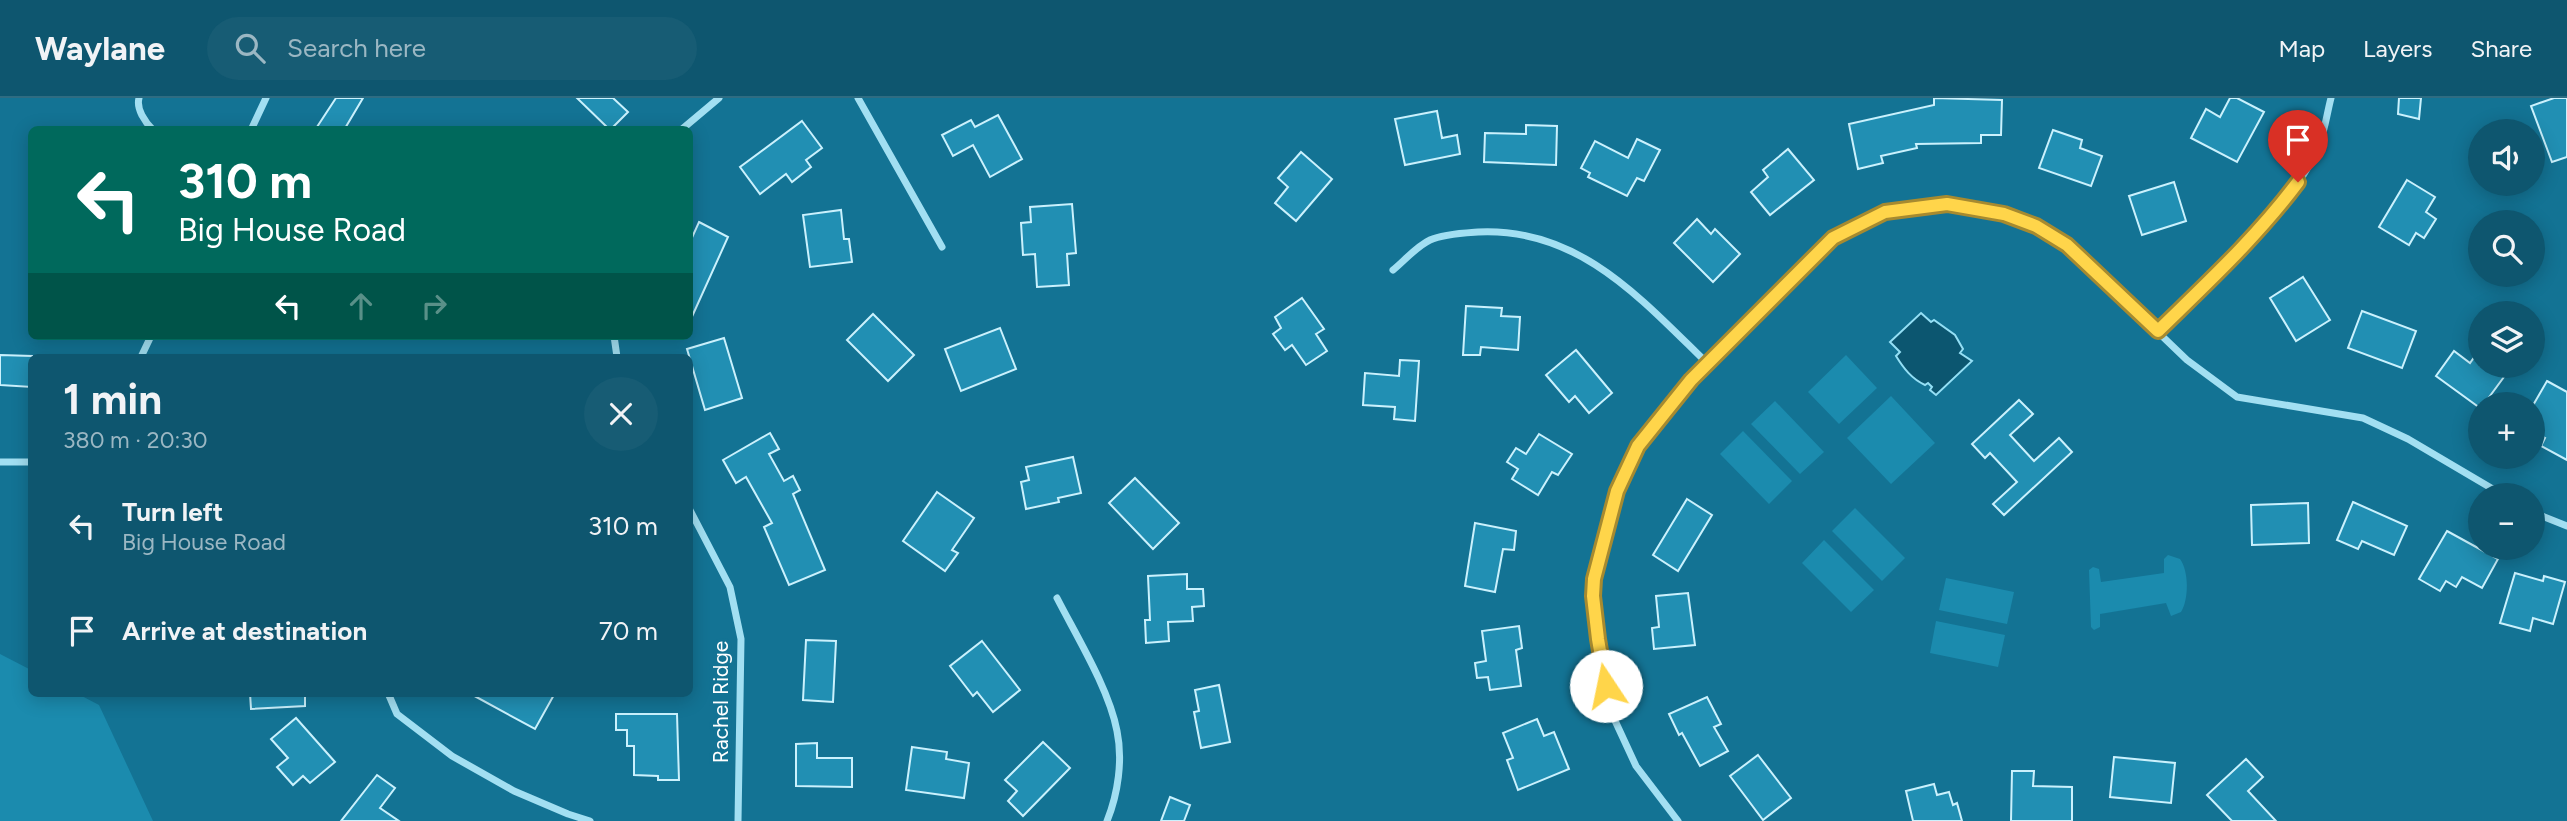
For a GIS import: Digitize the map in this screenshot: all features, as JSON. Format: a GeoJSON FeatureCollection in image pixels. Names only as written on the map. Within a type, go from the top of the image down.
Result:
{"type":"FeatureCollection","features":[{"type":"Feature","properties":{"kind":"street"},"geometry":{"type":"LineString","coordinates":[[139,98],[137,103],[149,126]]}},
{"type":"Feature","properties":{"kind":"street"},"geometry":{"type":"LineString","coordinates":[[253,126],[266,98]]}},
{"type":"Feature","properties":{"kind":"street"},"geometry":{"type":"LineString","coordinates":[[686,126],[719,98]]}},
{"type":"Feature","properties":{"kind":"street"},"geometry":{"type":"LineString","coordinates":[[858,98],[942,247]]}},
{"type":"Feature","properties":{"kind":"street"},"geometry":{"type":"LineString","coordinates":[[2158,331],[2273,215],[2298,182],[2319,145],[2331,98]]}},
{"type":"Feature","properties":{"kind":"street"},"geometry":{"type":"LineString","coordinates":[[1678,821],[1636,766],[1611,712],[1600,660],[1593,596],[1594,579],[1617,491],[1638,446],[1707,363],[1833,238],[1885,212],[1947,204],[2004,214],[2036,226],[2067,245],[2187,360],[2237,397],[2362,418],[2408,439],[2483,483]]}},
{"type":"Feature","properties":{"kind":"street"},"geometry":{"type":"LineString","coordinates":[[1393,271],[1431,240],[1463,233],[1495,231],[1539,237],[1600,266],[1648,306],[1707,363]]}},
{"type":"Feature","properties":{"kind":"street"},"geometry":{"type":"LineString","coordinates":[[0,462],[28,462]]}},
{"type":"Feature","properties":{"kind":"street","name":"Rachel Ridge"},"geometry":{"type":"LineString","coordinates":[[693,516],[730,587],[741,639],[738,821]]}},
{"type":"Feature","properties":{"kind":"street"},"geometry":{"type":"LineString","coordinates":[[2545,517],[2567,526]]}},
{"type":"Feature","properties":{"kind":"street"},"geometry":{"type":"LineString","coordinates":[[1057,598],[1101,687],[1117,731],[1119,772],[1107,821]]}},
{"type":"Feature","properties":{"kind":"street"},"geometry":{"type":"LineString","coordinates":[[390,697],[397,714],[452,756],[514,791],[590,821]]}},
{"type":"Feature","properties":{"kind":"shaded area"},"geometry":{"type":"Polygon","coordinates":[[[1921,313],[1931,322],[1934,320],[1955,335],[1963,349],[1960,353],[1972,361],[1936,395],[1930,390],[1932,387],[1928,383],[1920,383],[1905,369],[1896,356],[1900,352],[1890,342],[1921,313]]]}},
{"type":"Feature","properties":{"kind":"shaded area"},"geometry":{"type":"Polygon","coordinates":[[[1846,355],[1877,388],[1839,424],[1808,392],[1846,355]]]}},
{"type":"Feature","properties":{"kind":"shaded area"},"geometry":{"type":"Polygon","coordinates":[[[1891,396],[1935,443],[1891,484],[1847,438],[1891,396]]]}},
{"type":"Feature","properties":{"kind":"shaded area"},"geometry":{"type":"Polygon","coordinates":[[[1775,401],[1824,452],[1800,474],[1751,424],[1775,401]]]}},
{"type":"Feature","properties":{"kind":"shaded area"},"geometry":{"type":"Polygon","coordinates":[[[1743,431],[1792,481],[1769,504],[1720,454],[1743,431]]]}},
{"type":"Feature","properties":{"kind":"shaded area"},"geometry":{"type":"Polygon","coordinates":[[[1855,508],[1905,558],[1882,581],[1832,531],[1855,508]]]}},
{"type":"Feature","properties":{"kind":"shaded area"},"geometry":{"type":"Polygon","coordinates":[[[1824,540],[1874,590],[1851,612],[1802,563],[1824,540]]]}},
{"type":"Feature","properties":{"kind":"shaded area"},"geometry":{"type":"Polygon","coordinates":[[[2168,555],[2180,559],[2185,571],[2187,593],[2181,612],[2171,616],[2166,603],[2100,614],[2100,627],[2094,630],[2091,627],[2089,570],[2093,567],[2099,569],[2101,582],[2164,573],[2164,559],[2168,555]]]}},
{"type":"Feature","properties":{"kind":"shaded area"},"geometry":{"type":"Polygon","coordinates":[[[1946,578],[2014,592],[2007,624],[1939,610],[1946,578]]]}},
{"type":"Feature","properties":{"kind":"shaded area"},"geometry":{"type":"Polygon","coordinates":[[[1936,621],[2005,635],[1998,667],[1930,653],[1936,621]]]}},
{"type":"Feature","properties":{"kind":"shaded area"},"geometry":{"type":"Polygon","coordinates":[[[0,654],[28,668],[28,697],[84,697],[99,705],[153,821],[0,821],[0,654]]]}},
{"type":"Feature","properties":{"kind":"building"},"geometry":{"type":"Polygon","coordinates":[[[336,98],[363,98],[346,126],[318,126],[336,98]]]}},
{"type":"Feature","properties":{"kind":"building"},"geometry":{"type":"Polygon","coordinates":[[[577,98],[613,98],[628,112],[614,126],[606,126],[577,98]]]}},
{"type":"Feature","properties":{"kind":"building"},"geometry":{"type":"Polygon","coordinates":[[[1934,98],[2002,100],[2001,135],[1981,135],[1981,143],[1916,144],[1917,148],[1881,156],[1883,163],[1858,169],[1849,124],[1934,105],[1934,98]]]}},
{"type":"Feature","properties":{"kind":"building"},"geometry":{"type":"Polygon","coordinates":[[[2230,98],[2237,98],[2264,112],[2237,162],[2191,138],[2206,109],[2220,117],[2230,98]]]}},
{"type":"Feature","properties":{"kind":"building"},"geometry":{"type":"Polygon","coordinates":[[[2399,98],[2421,98],[2419,119],[2398,114],[2399,98]]]}},
{"type":"Feature","properties":{"kind":"building"},"geometry":{"type":"Polygon","coordinates":[[[2554,98],[2567,98],[2567,157],[2552,162],[2545,143],[2545,119],[2536,119],[2531,106],[2554,98]]]}},
{"type":"Feature","properties":{"kind":"building"},"geometry":{"type":"Polygon","coordinates":[[[1437,111],[1442,138],[1457,135],[1460,154],[1405,165],[1395,119],[1437,111]]]}},
{"type":"Feature","properties":{"kind":"building"},"geometry":{"type":"Polygon","coordinates":[[[998,115],[1022,159],[990,177],[973,145],[953,156],[942,135],[971,120],[975,127],[998,115]]]}},
{"type":"Feature","properties":{"kind":"building"},"geometry":{"type":"Polygon","coordinates":[[[802,121],[822,148],[806,160],[811,167],[792,182],[786,174],[760,194],[740,167],[802,121]]]}},
{"type":"Feature","properties":{"kind":"building"},"geometry":{"type":"Polygon","coordinates":[[[1526,125],[1557,126],[1556,165],[1484,162],[1485,133],[1526,134],[1526,125]]]}},
{"type":"Feature","properties":{"kind":"building"},"geometry":{"type":"Polygon","coordinates":[[[2053,130],[2082,140],[2080,148],[2102,156],[2091,186],[2039,168],[2053,130]]]}},
{"type":"Feature","properties":{"kind":"building"},"geometry":{"type":"Polygon","coordinates":[[[1637,139],[1660,150],[1644,181],[1637,178],[1627,196],[1588,177],[1590,173],[1581,168],[1595,141],[1628,158],[1637,139]]]}},
{"type":"Feature","properties":{"kind":"building"},"geometry":{"type":"Polygon","coordinates":[[[1788,149],[1814,180],[1770,215],[1751,192],[1768,177],[1763,170],[1788,149]]]}},
{"type":"Feature","properties":{"kind":"building"},"geometry":{"type":"Polygon","coordinates":[[[1301,152],[1332,179],[1296,221],[1275,203],[1288,187],[1278,178],[1301,152]]]}},
{"type":"Feature","properties":{"kind":"building"},"geometry":{"type":"Polygon","coordinates":[[[2407,180],[2435,197],[2426,212],[2436,219],[2424,238],[2416,233],[2409,245],[2379,227],[2407,180]]]}},
{"type":"Feature","properties":{"kind":"building"},"geometry":{"type":"Polygon","coordinates":[[[2174,182],[2186,221],[2142,235],[2129,196],[2174,182]]]}},
{"type":"Feature","properties":{"kind":"building"},"geometry":{"type":"Polygon","coordinates":[[[1072,204],[1076,253],[1067,254],[1069,285],[1037,287],[1035,254],[1023,255],[1021,223],[1031,222],[1030,207],[1072,204]]]}},
{"type":"Feature","properties":{"kind":"building"},"geometry":{"type":"Polygon","coordinates":[[[841,210],[844,239],[849,239],[852,262],[810,267],[803,215],[841,210]]]}},
{"type":"Feature","properties":{"kind":"building"},"geometry":{"type":"Polygon","coordinates":[[[1697,219],[1711,234],[1715,229],[1740,254],[1713,282],[1674,243],[1697,219]]]}},
{"type":"Feature","properties":{"kind":"building"},"geometry":{"type":"Polygon","coordinates":[[[699,222],[728,237],[693,314],[693,235],[699,222]]]}},
{"type":"Feature","properties":{"kind":"building"},"geometry":{"type":"Polygon","coordinates":[[[2303,277],[2330,320],[2296,341],[2270,298],[2303,277]]]}},
{"type":"Feature","properties":{"kind":"building"},"geometry":{"type":"Polygon","coordinates":[[[1302,298],[1324,329],[1316,334],[1327,351],[1306,365],[1292,345],[1285,350],[1273,334],[1281,328],[1275,317],[1302,298]]]}},
{"type":"Feature","properties":{"kind":"building"},"geometry":{"type":"Polygon","coordinates":[[[1466,306],[1502,308],[1501,316],[1520,317],[1518,350],[1481,347],[1480,355],[1463,355],[1466,306]]]}},
{"type":"Feature","properties":{"kind":"building"},"geometry":{"type":"Polygon","coordinates":[[[2362,311],[2416,331],[2402,368],[2348,348],[2362,311]]]}},
{"type":"Feature","properties":{"kind":"building"},"geometry":{"type":"Polygon","coordinates":[[[873,314],[914,355],[888,381],[847,340],[873,314]]]}},
{"type":"Feature","properties":{"kind":"building"},"geometry":{"type":"Polygon","coordinates":[[[1000,328],[1016,369],[961,391],[945,349],[1000,328]]]}},
{"type":"Feature","properties":{"kind":"building"},"geometry":{"type":"Polygon","coordinates":[[[724,338],[742,398],[705,410],[693,369],[693,354],[688,354],[687,349],[724,338]]]}},
{"type":"Feature","properties":{"kind":"building"},"geometry":{"type":"Polygon","coordinates":[[[1576,350],[1612,393],[1589,413],[1575,396],[1569,402],[1546,375],[1576,350]]]}},
{"type":"Feature","properties":{"kind":"building"},"geometry":{"type":"Polygon","coordinates":[[[2454,351],[2468,362],[2468,378],[2503,378],[2493,392],[2468,392],[2468,399],[2436,376],[2454,351]]]}},
{"type":"Feature","properties":{"kind":"building"},"geometry":{"type":"Polygon","coordinates":[[[0,355],[28,356],[28,387],[0,385],[0,355]]]}},
{"type":"Feature","properties":{"kind":"building"},"geometry":{"type":"Polygon","coordinates":[[[1400,360],[1419,361],[1415,421],[1394,419],[1395,407],[1363,405],[1365,373],[1399,376],[1400,360]]]}},
{"type":"Feature","properties":{"kind":"building"},"geometry":{"type":"Polygon","coordinates":[[[2547,381],[2567,392],[2567,460],[2545,448],[2545,392],[2541,392],[2547,381]]]}},
{"type":"Feature","properties":{"kind":"building"},"geometry":{"type":"Polygon","coordinates":[[[2019,400],[2033,414],[2010,435],[2034,461],[2059,438],[2072,452],[2004,515],[1993,504],[2017,482],[1990,453],[1985,458],[1972,444],[2019,400]]]}},
{"type":"Feature","properties":{"kind":"building"},"geometry":{"type":"Polygon","coordinates":[[[770,433],[779,449],[769,454],[784,481],[793,476],[800,490],[793,494],[825,570],[789,585],[764,527],[772,523],[746,477],[736,483],[723,460],[770,433]]]}},
{"type":"Feature","properties":{"kind":"building"},"geometry":{"type":"Polygon","coordinates":[[[1539,434],[1572,454],[1558,475],[1552,472],[1538,495],[1512,479],[1518,469],[1507,462],[1516,448],[1526,454],[1539,434]]]}},
{"type":"Feature","properties":{"kind":"building"},"geometry":{"type":"Polygon","coordinates":[[[1073,457],[1081,493],[1058,498],[1059,502],[1026,509],[1021,482],[1029,480],[1026,467],[1073,457]]]}},
{"type":"Feature","properties":{"kind":"building"},"geometry":{"type":"Polygon","coordinates":[[[1135,478],[1179,523],[1153,549],[1109,503],[1135,478]]]}},
{"type":"Feature","properties":{"kind":"building"},"geometry":{"type":"Polygon","coordinates":[[[937,492],[974,518],[952,550],[958,553],[945,571],[903,541],[937,492]]]}},
{"type":"Feature","properties":{"kind":"building"},"geometry":{"type":"Polygon","coordinates":[[[1687,499],[1712,515],[1678,571],[1653,555],[1687,499]]]}},
{"type":"Feature","properties":{"kind":"building"},"geometry":{"type":"Polygon","coordinates":[[[2353,502],[2407,526],[2394,555],[2362,541],[2358,549],[2337,540],[2353,502]]]}},
{"type":"Feature","properties":{"kind":"building"},"geometry":{"type":"Polygon","coordinates":[[[2308,503],[2309,543],[2252,545],[2251,505],[2308,503]]]}},
{"type":"Feature","properties":{"kind":"building"},"geometry":{"type":"Polygon","coordinates":[[[1475,523],[1516,531],[1514,550],[1503,549],[1495,592],[1465,586],[1475,523]]]}},
{"type":"Feature","properties":{"kind":"building"},"geometry":{"type":"Polygon","coordinates":[[[2447,531],[2468,543],[2468,560],[2497,560],[2482,588],[2462,577],[2456,587],[2446,581],[2440,591],[2419,579],[2447,531]]]}},
{"type":"Feature","properties":{"kind":"building"},"geometry":{"type":"Polygon","coordinates":[[[2515,573],[2543,581],[2544,576],[2565,582],[2553,624],[2533,618],[2530,631],[2500,623],[2515,573]]]}},
{"type":"Feature","properties":{"kind":"building"},"geometry":{"type":"Polygon","coordinates":[[[1187,574],[1187,589],[1203,589],[1204,606],[1192,607],[1193,621],[1168,622],[1169,641],[1146,643],[1145,620],[1150,620],[1148,576],[1187,574]]]}},
{"type":"Feature","properties":{"kind":"building"},"geometry":{"type":"Polygon","coordinates":[[[1688,593],[1695,645],[1654,649],[1652,628],[1659,627],[1656,596],[1688,593]]]}},
{"type":"Feature","properties":{"kind":"building"},"geometry":{"type":"Polygon","coordinates":[[[1519,626],[1522,648],[1516,650],[1521,686],[1490,690],[1488,677],[1477,678],[1475,663],[1486,661],[1482,631],[1519,626]]]}},
{"type":"Feature","properties":{"kind":"building"},"geometry":{"type":"Polygon","coordinates":[[[806,640],[836,641],[833,702],[803,700],[806,640]]]}},
{"type":"Feature","properties":{"kind":"building"},"geometry":{"type":"Polygon","coordinates":[[[982,641],[1020,690],[993,712],[977,692],[973,696],[950,666],[982,641]]]}},
{"type":"Feature","properties":{"kind":"building"},"geometry":{"type":"Polygon","coordinates":[[[1219,685],[1230,742],[1201,748],[1194,712],[1199,711],[1195,690],[1219,685]]]}},
{"type":"Feature","properties":{"kind":"building"},"geometry":{"type":"Polygon","coordinates":[[[250,697],[305,697],[305,706],[251,709],[250,697]]]}},
{"type":"Feature","properties":{"kind":"building"},"geometry":{"type":"Polygon","coordinates":[[[476,697],[553,697],[535,729],[476,697]]]}},
{"type":"Feature","properties":{"kind":"building"},"geometry":{"type":"Polygon","coordinates":[[[1707,697],[1721,724],[1714,727],[1728,751],[1700,766],[1682,733],[1679,735],[1669,714],[1707,697]]]}},
{"type":"Feature","properties":{"kind":"building"},"geometry":{"type":"Polygon","coordinates":[[[616,714],[677,714],[679,780],[658,780],[658,776],[634,775],[634,746],[627,746],[627,730],[616,730],[616,714]]]}},
{"type":"Feature","properties":{"kind":"building"},"geometry":{"type":"Polygon","coordinates":[[[296,718],[335,762],[310,783],[303,776],[293,785],[277,767],[288,758],[271,739],[296,718]]]}},
{"type":"Feature","properties":{"kind":"building"},"geometry":{"type":"Polygon","coordinates":[[[1537,719],[1544,736],[1554,732],[1569,769],[1518,790],[1507,760],[1513,758],[1503,733],[1537,719]]]}},
{"type":"Feature","properties":{"kind":"building"},"geometry":{"type":"Polygon","coordinates":[[[1043,742],[1070,768],[1023,816],[1008,801],[1017,791],[1005,780],[1043,742]]]}},
{"type":"Feature","properties":{"kind":"building"},"geometry":{"type":"Polygon","coordinates":[[[817,743],[817,758],[852,758],[852,787],[796,786],[796,744],[817,743]]]}},
{"type":"Feature","properties":{"kind":"building"},"geometry":{"type":"Polygon","coordinates":[[[912,747],[947,752],[946,759],[969,763],[964,798],[906,790],[912,747]]]}},
{"type":"Feature","properties":{"kind":"building"},"geometry":{"type":"Polygon","coordinates":[[[1758,755],[1791,798],[1763,820],[1730,776],[1758,755]]]}},
{"type":"Feature","properties":{"kind":"building"},"geometry":{"type":"Polygon","coordinates":[[[2114,757],[2175,763],[2171,803],[2110,797],[2114,757]]]}},
{"type":"Feature","properties":{"kind":"building"},"geometry":{"type":"Polygon","coordinates":[[[2246,759],[2263,777],[2248,791],[2276,821],[2232,821],[2207,795],[2246,759]]]}},
{"type":"Feature","properties":{"kind":"building"},"geometry":{"type":"Polygon","coordinates":[[[2012,771],[2034,771],[2033,786],[2072,787],[2072,821],[2011,821],[2012,771]]]}},
{"type":"Feature","properties":{"kind":"building"},"geometry":{"type":"Polygon","coordinates":[[[377,775],[395,788],[380,808],[399,821],[341,821],[377,775]]]}},
{"type":"Feature","properties":{"kind":"building"},"geometry":{"type":"Polygon","coordinates":[[[1934,784],[1937,795],[1949,792],[1953,805],[1957,803],[1962,821],[1913,821],[1906,791],[1934,784]]]}},
{"type":"Feature","properties":{"kind":"building"},"geometry":{"type":"Polygon","coordinates":[[[1170,797],[1190,805],[1184,821],[1161,821],[1170,797]]]}},
{"type":"Feature","properties":{"kind":"route"},"geometry":{"type":"LineString","coordinates":[[1606,686],[1600,660],[1593,596],[1594,579],[1617,491],[1638,446],[1691,380],[1833,238],[1885,212],[1947,204],[2004,214],[2036,226],[2067,245],[2158,331],[2273,215],[2298,182]]}}]}
